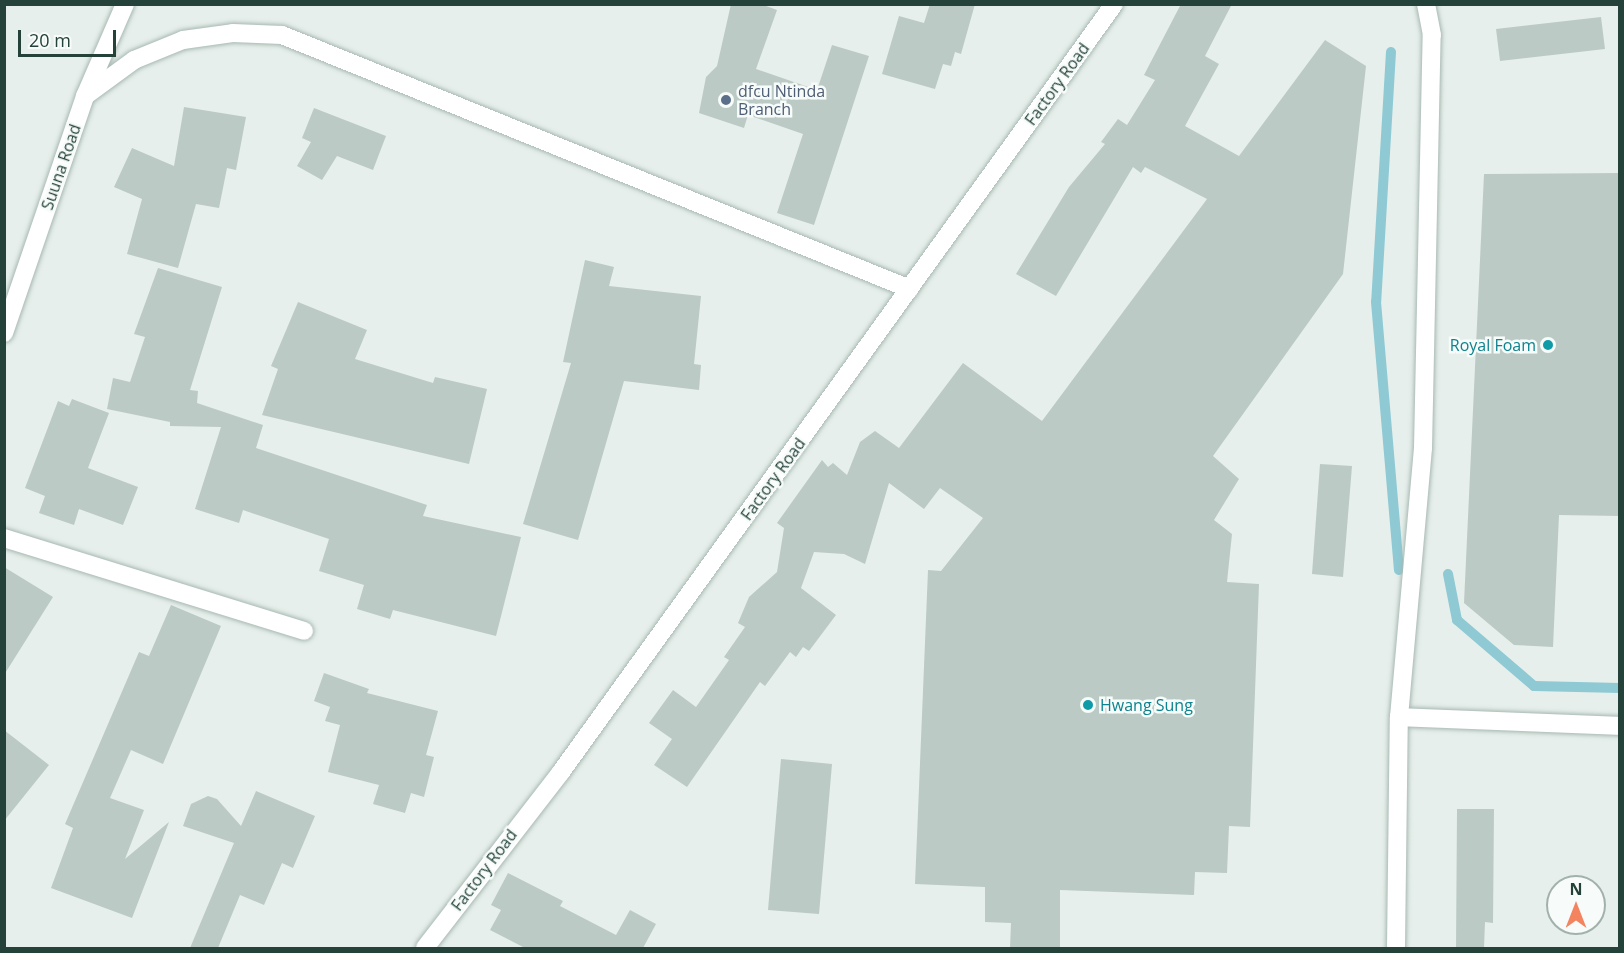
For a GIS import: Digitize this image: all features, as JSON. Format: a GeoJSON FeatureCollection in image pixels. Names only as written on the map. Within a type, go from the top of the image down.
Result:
{"type":"FeatureCollection","features":[{"type":"Feature","properties":{"kind":"street","name":"Suuna Road"},"geometry":{"type":"LineString","coordinates":[[6,322],[85,96],[125,4]]}},
{"type":"Feature","properties":{"kind":"street","name":"Factory Road"},"geometry":{"type":"LineString","coordinates":[[425,948],[561,772],[1114,4]]}},
{"type":"Feature","properties":{"kind":"street"},"geometry":{"type":"LineString","coordinates":[[1396,948],[1399,717],[1423,448],[1432,35],[1426,4]]}},
{"type":"Feature","properties":{"kind":"street"},"geometry":{"type":"LineString","coordinates":[[85,96],[134,60],[183,40],[232,33],[282,35],[910,289]]}},
{"type":"Feature","properties":{"kind":"street"},"geometry":{"type":"LineString","coordinates":[[4,538],[304,631]]}},
{"type":"Feature","properties":{"kind":"street"},"geometry":{"type":"LineString","coordinates":[[1399,717],[1620,726]]}},
{"type":"Feature","properties":{"kind":"building"},"geometry":{"type":"Polygon","coordinates":[[[731,4],[761,4],[777,10],[756,69],[817,90],[832,45],[869,56],[814,225],[777,213],[803,134],[748,115],[744,128],[699,113],[706,77],[717,66],[731,4]]]}},
{"type":"Feature","properties":{"kind":"building"},"geometry":{"type":"Polygon","coordinates":[[[930,4],[975,4],[961,54],[955,52],[951,66],[943,64],[935,89],[882,74],[899,16],[924,23],[930,4]]]}},
{"type":"Feature","properties":{"kind":"building"},"geometry":{"type":"Polygon","coordinates":[[[1181,4],[1232,4],[1205,56],[1219,64],[1185,126],[1239,156],[1325,40],[1366,66],[1343,274],[1213,456],[1239,479],[1214,520],[1232,534],[1227,582],[1259,584],[1250,827],[1229,826],[1227,873],[1195,872],[1194,895],[1060,890],[1060,948],[1010,948],[1011,923],[985,922],[985,887],[915,884],[928,570],[941,571],[983,518],[940,488],[924,509],[889,483],[865,564],[844,554],[814,552],[801,588],[836,615],[809,651],[803,647],[796,657],[790,652],[765,686],[760,682],[687,787],[654,765],[672,739],[649,723],[673,690],[696,707],[729,660],[724,657],[745,627],[738,623],[749,597],[777,572],[784,528],[777,523],[822,460],[828,467],[833,463],[847,475],[860,442],[875,431],[899,448],[963,363],[1042,421],[1207,199],[1145,167],[1141,173],[1133,167],[1056,296],[1016,274],[1069,187],[1105,144],[1101,142],[1118,119],[1127,125],[1155,80],[1144,75],[1181,4]]]}},
{"type":"Feature","properties":{"kind":"building"},"geometry":{"type":"Polygon","coordinates":[[[1601,17],[1605,49],[1500,61],[1496,29],[1601,17]]]}},
{"type":"Feature","properties":{"kind":"building"},"geometry":{"type":"Polygon","coordinates":[[[184,107],[246,117],[236,170],[227,168],[219,208],[196,204],[178,268],[127,254],[142,199],[114,187],[132,148],[174,166],[184,107]]]}},
{"type":"Feature","properties":{"kind":"building"},"geometry":{"type":"Polygon","coordinates":[[[314,108],[386,136],[373,170],[337,156],[322,180],[297,166],[311,142],[302,138],[314,108]]]}},
{"type":"Feature","properties":{"kind":"building","name":"Royal Foam"},"geometry":{"type":"Polygon","coordinates":[[[1620,173],[1620,516],[1559,515],[1553,647],[1514,645],[1464,603],[1484,174],[1620,173]]]}},
{"type":"Feature","properties":{"kind":"building"},"geometry":{"type":"Polygon","coordinates":[[[585,260],[614,267],[609,286],[701,296],[694,364],[701,365],[699,390],[624,381],[578,540],[523,524],[571,363],[563,362],[585,260]]]}},
{"type":"Feature","properties":{"kind":"building"},"geometry":{"type":"Polygon","coordinates":[[[158,268],[222,287],[190,390],[198,391],[197,403],[263,425],[256,448],[427,505],[423,516],[521,537],[496,636],[393,610],[390,619],[357,609],[364,585],[319,571],[329,539],[243,510],[239,523],[195,509],[221,427],[170,426],[170,422],[107,409],[113,378],[130,382],[145,337],[134,334],[158,268]]]}},
{"type":"Feature","properties":{"kind":"building"},"geometry":{"type":"Polygon","coordinates":[[[298,302],[367,330],[355,359],[433,383],[435,377],[487,389],[469,464],[262,415],[278,369],[271,366],[298,302]]]}},
{"type":"Feature","properties":{"kind":"building"},"geometry":{"type":"Polygon","coordinates":[[[72,399],[109,413],[88,468],[138,487],[123,525],[79,509],[74,525],[39,513],[45,496],[25,488],[58,401],[69,406],[72,399]]]}},
{"type":"Feature","properties":{"kind":"building"},"geometry":{"type":"Polygon","coordinates":[[[1320,464],[1352,466],[1343,577],[1312,574],[1320,464]]]}},
{"type":"Feature","properties":{"kind":"building"},"geometry":{"type":"Polygon","coordinates":[[[4,567],[53,597],[4,675],[4,567]]]}},
{"type":"Feature","properties":{"kind":"building"},"geometry":{"type":"Polygon","coordinates":[[[171,605],[221,626],[163,764],[131,750],[110,798],[144,810],[125,859],[169,822],[132,918],[51,888],[73,828],[65,824],[139,652],[149,656],[171,605]]]}},
{"type":"Feature","properties":{"kind":"building"},"geometry":{"type":"Polygon","coordinates":[[[324,673],[369,689],[367,693],[438,711],[426,755],[434,757],[424,797],[411,793],[405,813],[373,804],[379,785],[328,772],[340,725],[325,721],[330,707],[314,701],[324,673]]]}},
{"type":"Feature","properties":{"kind":"building"},"geometry":{"type":"Polygon","coordinates":[[[4,730],[49,765],[4,821],[4,730]]]}},
{"type":"Feature","properties":{"kind":"building"},"geometry":{"type":"Polygon","coordinates":[[[781,759],[832,764],[819,914],[768,910],[781,759]]]}},
{"type":"Feature","properties":{"kind":"building"},"geometry":{"type":"Polygon","coordinates":[[[256,791],[315,816],[293,868],[282,863],[264,905],[240,895],[218,948],[190,948],[234,843],[183,826],[191,804],[208,796],[217,799],[241,826],[256,791]]]}},
{"type":"Feature","properties":{"kind":"building"},"geometry":{"type":"Polygon","coordinates":[[[1457,809],[1494,809],[1493,923],[1485,922],[1484,948],[1456,948],[1457,809]]]}},
{"type":"Feature","properties":{"kind":"building"},"geometry":{"type":"Polygon","coordinates":[[[508,873],[563,901],[560,906],[616,935],[630,910],[656,924],[643,948],[525,948],[490,930],[501,910],[491,905],[508,873]]]}},
{"type":"Feature","properties":{"kind":"waterway"},"geometry":{"type":"LineString","coordinates":[[1391,52],[1376,302],[1399,570]]}},
{"type":"Feature","properties":{"kind":"waterway"},"geometry":{"type":"LineString","coordinates":[[1448,574],[1457,620],[1534,686],[1620,688]]}},
{"type":"Feature","properties":{"kind":"place","name":"dfcu Ntinda Branch"},"geometry":{"type":"Point","coordinates":[726,100]}},
{"type":"Feature","properties":{"kind":"place","name":"Royal Foam"},"geometry":{"type":"Point","coordinates":[1548,345]}},
{"type":"Feature","properties":{"kind":"place","name":"Hwang Sung"},"geometry":{"type":"Point","coordinates":[1088,705]}}]}
